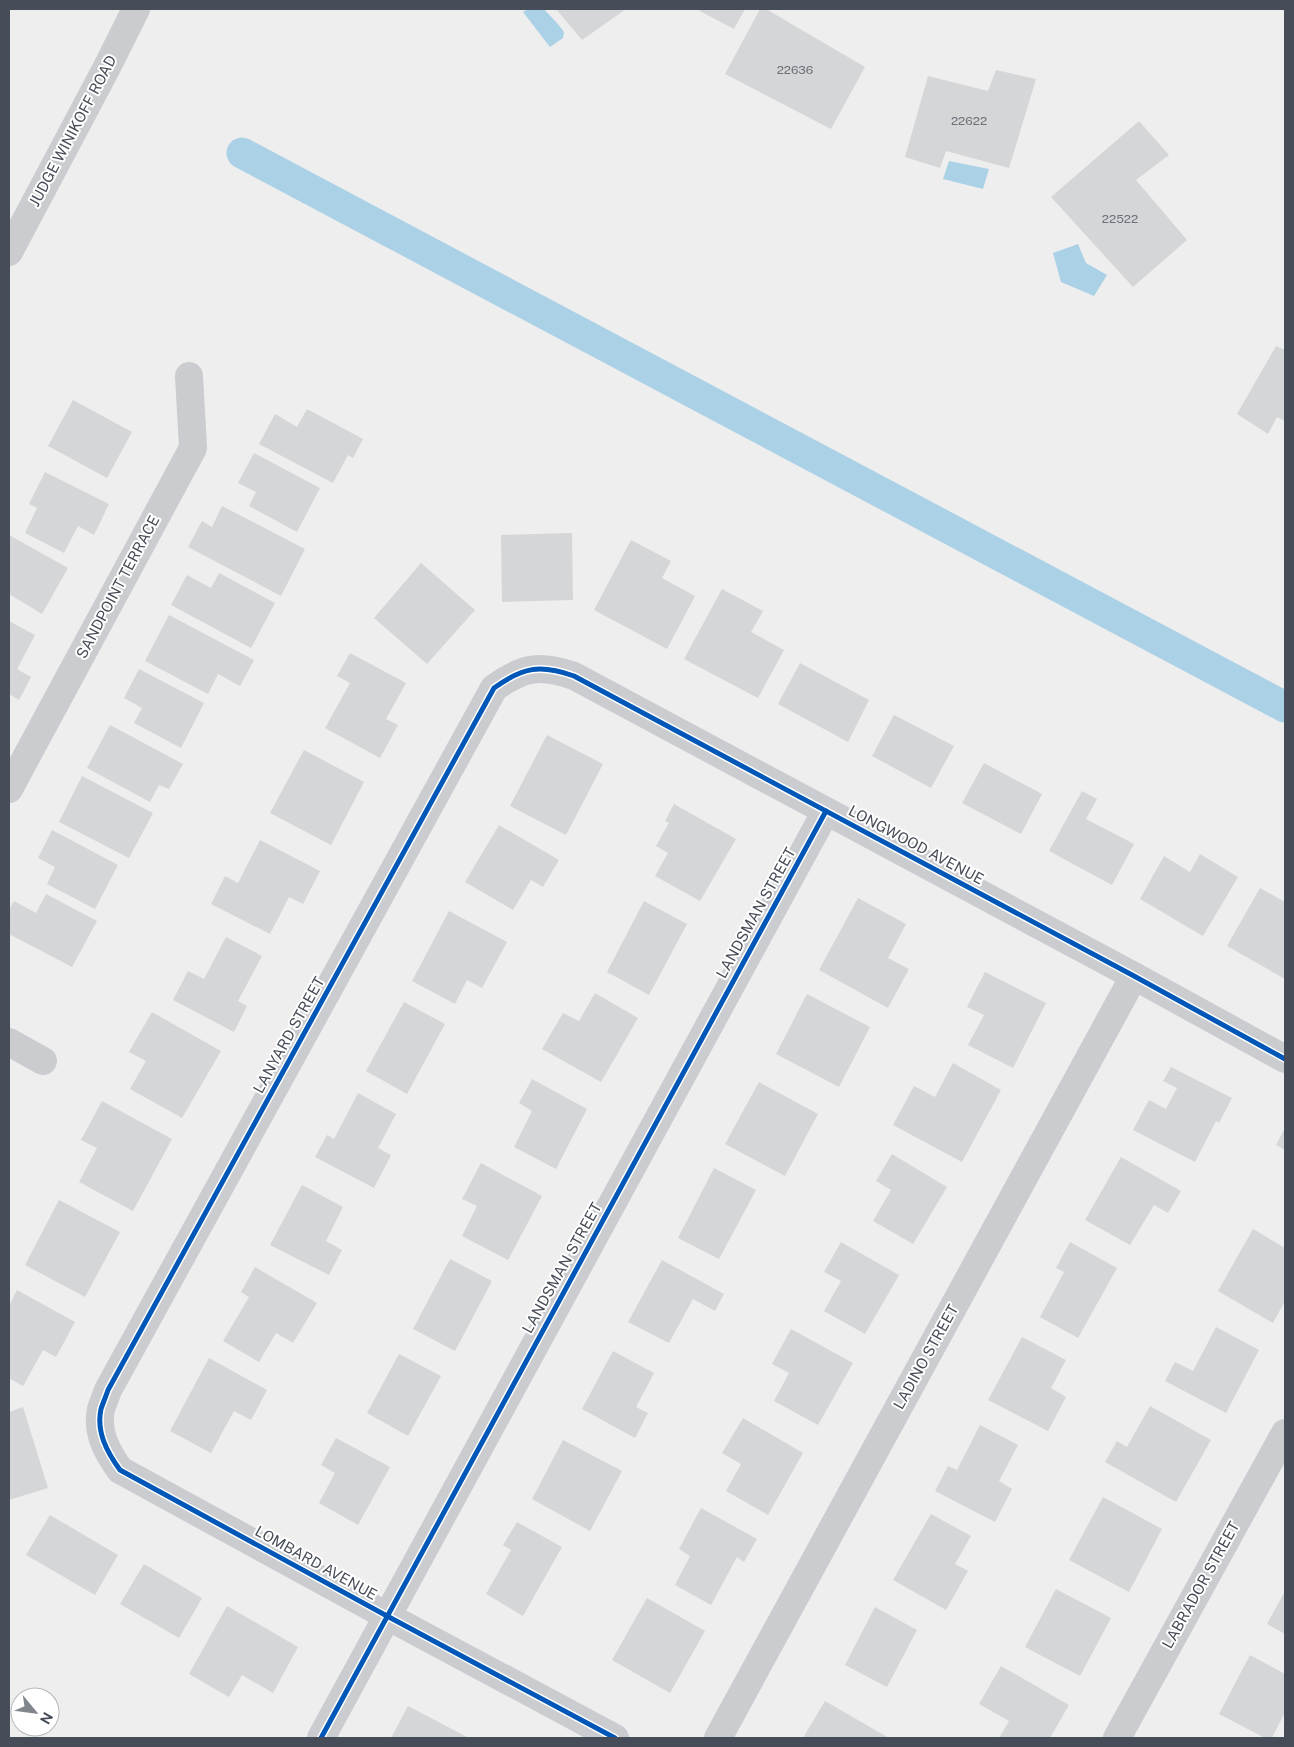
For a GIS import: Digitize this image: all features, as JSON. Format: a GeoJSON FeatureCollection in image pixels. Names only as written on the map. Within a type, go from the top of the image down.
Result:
{"type":"FeatureCollection","features":[{"type":"Feature","properties":{"kind":"street","name":"JUDGE WINIKOFF ROAD"},"geometry":{"type":"LineString","coordinates":[[9,252],[136,9]]}},
{"type":"Feature","properties":{"kind":"street","name":"SANDPOINT TERRACE"},"geometry":{"type":"LineString","coordinates":[[9,788],[193,448],[189,376]]}},
{"type":"Feature","properties":{"kind":"street","name":"LONGWOOD AVENUE"},"geometry":{"type":"LineString","coordinates":[[531,669],[554,669],[574,676],[1285,1059]]}},
{"type":"Feature","properties":{"kind":"street","name":"LANYARD STREET"},"geometry":{"type":"LineString","coordinates":[[102,1436],[101,1410],[108,1390],[494,688],[512,675],[531,669]]}},
{"type":"Feature","properties":{"kind":"street","name":"LANDSMAN STREET"},"geometry":{"type":"LineString","coordinates":[[321,1738],[826,811]]}},
{"type":"Feature","properties":{"kind":"street","name":"LADINO STREET"},"geometry":{"type":"LineString","coordinates":[[718,1738],[1134,976]]}},
{"type":"Feature","properties":{"kind":"street"},"geometry":{"type":"LineString","coordinates":[[9,1042],[43,1061]]}},
{"type":"Feature","properties":{"kind":"street","name":"LABRADOR STREET"},"geometry":{"type":"LineString","coordinates":[[1117,1738],[1285,1433]]}},
{"type":"Feature","properties":{"kind":"street","name":"LOMBARD AVENUE"},"geometry":{"type":"LineString","coordinates":[[102,1436],[107,1452],[120,1470],[615,1738]]}},
{"type":"Feature","properties":{"kind":"water"},"geometry":{"type":"Polygon","coordinates":[[[528,9],[544,9],[564,32],[563,38],[550,47],[523,12],[528,9]]]}},
{"type":"Feature","properties":{"kind":"water"},"geometry":{"type":"Polygon","coordinates":[[[949,161],[989,169],[983,189],[943,179],[949,161]]]}},
{"type":"Feature","properties":{"kind":"water"},"geometry":{"type":"Polygon","coordinates":[[[1078,244],[1086,263],[1107,275],[1094,296],[1061,282],[1053,253],[1078,244]]]}},
{"type":"Feature","properties":{"kind":"building"},"geometry":{"type":"Polygon","coordinates":[[[556,9],[626,9],[582,40],[556,9]]]}},
{"type":"Feature","properties":{"kind":"building"},"geometry":{"type":"Polygon","coordinates":[[[696,9],[745,9],[734,29],[696,9]]]}},
{"type":"Feature","properties":{"kind":"building"},"geometry":{"type":"Polygon","coordinates":[[[760,9],[766,9],[865,67],[831,129],[725,74],[760,9]]]}},
{"type":"Feature","properties":{"kind":"building"},"geometry":{"type":"Polygon","coordinates":[[[996,70],[1036,79],[1009,168],[946,151],[940,168],[905,157],[928,76],[988,91],[996,70]]]}},
{"type":"Feature","properties":{"kind":"building"},"geometry":{"type":"Polygon","coordinates":[[[1139,121],[1169,155],[1136,180],[1187,240],[1133,287],[1051,197],[1139,121]]]}},
{"type":"Feature","properties":{"kind":"building"},"geometry":{"type":"Polygon","coordinates":[[[1276,346],[1285,350],[1285,421],[1277,417],[1268,434],[1237,414],[1276,346]]]}},
{"type":"Feature","properties":{"kind":"building"},"geometry":{"type":"Polygon","coordinates":[[[73,400],[132,432],[107,478],[48,446],[73,400]]]}},
{"type":"Feature","properties":{"kind":"building"},"geometry":{"type":"Polygon","coordinates":[[[307,409],[363,439],[353,458],[348,455],[333,483],[259,444],[275,414],[297,427],[307,409]]]}},
{"type":"Feature","properties":{"kind":"building"},"geometry":{"type":"Polygon","coordinates":[[[254,453],[320,488],[297,532],[249,506],[256,492],[238,483],[254,453]]]}},
{"type":"Feature","properties":{"kind":"building"},"geometry":{"type":"Polygon","coordinates":[[[45,472],[109,504],[94,535],[78,526],[64,553],[25,533],[37,508],[29,504],[45,472]]]}},
{"type":"Feature","properties":{"kind":"building"},"geometry":{"type":"Polygon","coordinates":[[[222,506],[305,549],[281,596],[188,547],[202,521],[212,527],[222,506]]]}},
{"type":"Feature","properties":{"kind":"building"},"geometry":{"type":"Polygon","coordinates":[[[572,533],[573,600],[502,602],[501,535],[572,533]]]}},
{"type":"Feature","properties":{"kind":"building"},"geometry":{"type":"Polygon","coordinates":[[[9,535],[68,568],[42,614],[9,594],[9,535]]]}},
{"type":"Feature","properties":{"kind":"building"},"geometry":{"type":"Polygon","coordinates":[[[631,540],[671,561],[662,578],[695,596],[667,649],[594,610],[631,540]]]}},
{"type":"Feature","properties":{"kind":"building"},"geometry":{"type":"Polygon","coordinates":[[[421,563],[475,610],[427,664],[374,618],[421,563]]]}},
{"type":"Feature","properties":{"kind":"building"},"geometry":{"type":"Polygon","coordinates":[[[219,573],[275,603],[251,648],[171,605],[187,575],[211,588],[219,573]]]}},
{"type":"Feature","properties":{"kind":"building"},"geometry":{"type":"Polygon","coordinates":[[[722,589],[763,611],[751,632],[784,650],[758,698],[684,659],[722,589]]]}},
{"type":"Feature","properties":{"kind":"building"},"geometry":{"type":"Polygon","coordinates":[[[169,615],[254,660],[240,686],[218,674],[208,694],[145,661],[169,615]]]}},
{"type":"Feature","properties":{"kind":"building"},"geometry":{"type":"Polygon","coordinates":[[[9,621],[35,635],[17,669],[31,677],[19,700],[9,694],[9,621]]]}},
{"type":"Feature","properties":{"kind":"building"},"geometry":{"type":"Polygon","coordinates":[[[350,653],[406,683],[386,719],[398,725],[380,758],[325,728],[350,683],[337,676],[350,653]]]}},
{"type":"Feature","properties":{"kind":"building"},"geometry":{"type":"Polygon","coordinates":[[[800,663],[869,700],[848,742],[778,704],[800,663]]]}},
{"type":"Feature","properties":{"kind":"building"},"geometry":{"type":"Polygon","coordinates":[[[139,669],[204,703],[181,748],[134,723],[142,708],[124,698],[139,669]]]}},
{"type":"Feature","properties":{"kind":"building"},"geometry":{"type":"Polygon","coordinates":[[[894,715],[954,746],[931,788],[872,756],[894,715]]]}},
{"type":"Feature","properties":{"kind":"building"},"geometry":{"type":"Polygon","coordinates":[[[110,725],[183,764],[169,789],[159,785],[150,802],[87,768],[110,725]]]}},
{"type":"Feature","properties":{"kind":"building"},"geometry":{"type":"Polygon","coordinates":[[[547,735],[603,764],[566,835],[510,806],[547,735]]]}},
{"type":"Feature","properties":{"kind":"building"},"geometry":{"type":"Polygon","coordinates":[[[304,750],[364,782],[331,845],[270,813],[304,750]]]}},
{"type":"Feature","properties":{"kind":"building"},"geometry":{"type":"Polygon","coordinates":[[[984,763],[1042,794],[1021,834],[962,803],[984,763]]]}},
{"type":"Feature","properties":{"kind":"building"},"geometry":{"type":"Polygon","coordinates":[[[82,776],[153,813],[129,858],[59,822],[82,776]]]}},
{"type":"Feature","properties":{"kind":"building"},"geometry":{"type":"Polygon","coordinates":[[[1082,791],[1097,799],[1086,819],[1134,844],[1112,885],[1049,851],[1082,791]]]}},
{"type":"Feature","properties":{"kind":"building"},"geometry":{"type":"Polygon","coordinates":[[[674,804],[736,839],[700,901],[655,876],[668,853],[656,846],[669,823],[665,821],[674,804]]]}},
{"type":"Feature","properties":{"kind":"building"},"geometry":{"type":"Polygon","coordinates":[[[499,825],[559,860],[543,887],[531,880],[513,910],[465,882],[499,825]]]}},
{"type":"Feature","properties":{"kind":"building"},"geometry":{"type":"Polygon","coordinates":[[[52,830],[118,865],[95,909],[47,884],[55,867],[38,858],[52,830]]]}},
{"type":"Feature","properties":{"kind":"building"},"geometry":{"type":"Polygon","coordinates":[[[260,840],[320,871],[303,904],[289,897],[270,934],[211,904],[225,876],[238,883],[260,840]]]}},
{"type":"Feature","properties":{"kind":"building"},"geometry":{"type":"Polygon","coordinates":[[[1200,854],[1238,877],[1203,936],[1140,899],[1164,856],[1190,872],[1200,854]]]}},
{"type":"Feature","properties":{"kind":"building"},"geometry":{"type":"Polygon","coordinates":[[[1260,888],[1285,902],[1285,979],[1227,946],[1260,888]]]}},
{"type":"Feature","properties":{"kind":"building"},"geometry":{"type":"Polygon","coordinates":[[[46,894],[97,921],[72,967],[9,934],[9,910],[14,901],[36,913],[46,894]]]}},
{"type":"Feature","properties":{"kind":"building"},"geometry":{"type":"Polygon","coordinates":[[[858,898],[906,924],[888,958],[909,969],[888,1008],[819,970],[858,898]]]}},
{"type":"Feature","properties":{"kind":"building"},"geometry":{"type":"Polygon","coordinates":[[[644,901],[687,924],[649,995],[607,972],[644,901]]]}},
{"type":"Feature","properties":{"kind":"building"},"geometry":{"type":"Polygon","coordinates":[[[449,911],[507,942],[482,988],[467,980],[455,1004],[412,981],[449,911]]]}},
{"type":"Feature","properties":{"kind":"building"},"geometry":{"type":"Polygon","coordinates":[[[226,937],[262,956],[238,1001],[247,1006],[234,1032],[173,1000],[188,971],[204,979],[226,937]]]}},
{"type":"Feature","properties":{"kind":"building"},"geometry":{"type":"Polygon","coordinates":[[[985,972],[1046,1003],[1013,1068],[968,1045],[984,1015],[967,1007],[985,972]]]}},
{"type":"Feature","properties":{"kind":"building"},"geometry":{"type":"Polygon","coordinates":[[[595,993],[638,1018],[601,1082],[542,1049],[563,1013],[579,1021],[595,993]]]}},
{"type":"Feature","properties":{"kind":"building"},"geometry":{"type":"Polygon","coordinates":[[[807,994],[870,1027],[839,1087],[776,1054],[807,994]]]}},
{"type":"Feature","properties":{"kind":"building"},"geometry":{"type":"Polygon","coordinates":[[[404,1002],[445,1024],[407,1094],[366,1071],[404,1002]]]}},
{"type":"Feature","properties":{"kind":"building"},"geometry":{"type":"Polygon","coordinates":[[[152,1012],[221,1051],[182,1118],[130,1089],[146,1061],[129,1052],[152,1012]]]}},
{"type":"Feature","properties":{"kind":"building"},"geometry":{"type":"Polygon","coordinates":[[[953,1063],[1001,1090],[962,1162],[893,1125],[914,1086],[935,1097],[953,1063]]]}},
{"type":"Feature","properties":{"kind":"building"},"geometry":{"type":"Polygon","coordinates":[[[1171,1067],[1232,1098],[1219,1123],[1216,1121],[1195,1162],[1133,1130],[1149,1100],[1166,1109],[1177,1088],[1163,1081],[1171,1067]]]}},
{"type":"Feature","properties":{"kind":"building"},"geometry":{"type":"Polygon","coordinates":[[[532,1079],[587,1109],[556,1169],[514,1147],[532,1111],[519,1103],[532,1079]]]}},
{"type":"Feature","properties":{"kind":"building"},"geometry":{"type":"Polygon","coordinates":[[[759,1082],[818,1114],[785,1176],[725,1144],[759,1082]]]}},
{"type":"Feature","properties":{"kind":"building"},"geometry":{"type":"Polygon","coordinates":[[[358,1093],[396,1114],[378,1148],[391,1155],[374,1188],[315,1157],[327,1135],[334,1139],[358,1093]]]}},
{"type":"Feature","properties":{"kind":"building"},"geometry":{"type":"Polygon","coordinates":[[[102,1101],[172,1139],[133,1211],[79,1182],[97,1148],[81,1140],[102,1101]]]}},
{"type":"Feature","properties":{"kind":"building"},"geometry":{"type":"Polygon","coordinates":[[[1285,1128],[1285,1150],[1276,1145],[1285,1128]]]}},
{"type":"Feature","properties":{"kind":"building"},"geometry":{"type":"Polygon","coordinates":[[[892,1154],[947,1187],[913,1244],[873,1221],[891,1190],[876,1181],[892,1154]]]}},
{"type":"Feature","properties":{"kind":"building"},"geometry":{"type":"Polygon","coordinates":[[[1121,1157],[1181,1191],[1168,1213],[1154,1205],[1130,1245],[1085,1220],[1121,1157]]]}},
{"type":"Feature","properties":{"kind":"building"},"geometry":{"type":"Polygon","coordinates":[[[481,1163],[542,1196],[508,1260],[462,1236],[477,1206],[462,1199],[481,1163]]]}},
{"type":"Feature","properties":{"kind":"building"},"geometry":{"type":"Polygon","coordinates":[[[714,1168],[756,1190],[719,1259],[678,1238],[714,1168]]]}},
{"type":"Feature","properties":{"kind":"building"},"geometry":{"type":"Polygon","coordinates":[[[302,1185],[343,1207],[326,1241],[342,1250],[329,1275],[270,1245],[302,1185]]]}},
{"type":"Feature","properties":{"kind":"building"},"geometry":{"type":"Polygon","coordinates":[[[59,1200],[120,1232],[85,1297],[25,1265],[59,1200]]]}},
{"type":"Feature","properties":{"kind":"building"},"geometry":{"type":"Polygon","coordinates":[[[1253,1229],[1285,1248],[1285,1301],[1273,1323],[1218,1291],[1253,1229]]]}},
{"type":"Feature","properties":{"kind":"building"},"geometry":{"type":"Polygon","coordinates":[[[841,1242],[899,1275],[865,1334],[824,1311],[841,1281],[824,1272],[841,1242]]]}},
{"type":"Feature","properties":{"kind":"building"},"geometry":{"type":"Polygon","coordinates":[[[1070,1242],[1117,1268],[1078,1338],[1040,1317],[1064,1272],[1056,1268],[1070,1242]]]}},
{"type":"Feature","properties":{"kind":"building"},"geometry":{"type":"Polygon","coordinates":[[[450,1259],[492,1281],[455,1351],[413,1329],[450,1259]]]}},
{"type":"Feature","properties":{"kind":"building"},"geometry":{"type":"Polygon","coordinates":[[[662,1260],[724,1294],[715,1311],[693,1299],[669,1343],[628,1322],[662,1260]]]}},
{"type":"Feature","properties":{"kind":"building"},"geometry":{"type":"Polygon","coordinates":[[[255,1267],[317,1303],[293,1343],[276,1333],[259,1362],[223,1341],[249,1297],[241,1292],[255,1267]]]}},
{"type":"Feature","properties":{"kind":"building"},"geometry":{"type":"Polygon","coordinates":[[[17,1290],[75,1322],[56,1357],[43,1350],[23,1386],[9,1378],[9,1306],[17,1290]]]}},
{"type":"Feature","properties":{"kind":"building"},"geometry":{"type":"Polygon","coordinates":[[[1216,1327],[1259,1350],[1226,1413],[1165,1381],[1175,1362],[1193,1371],[1216,1327]]]}},
{"type":"Feature","properties":{"kind":"building"},"geometry":{"type":"Polygon","coordinates":[[[791,1329],[853,1363],[818,1425],[774,1401],[789,1373],[772,1364],[791,1329]]]}},
{"type":"Feature","properties":{"kind":"building"},"geometry":{"type":"Polygon","coordinates":[[[1022,1337],[1066,1360],[1051,1388],[1066,1397],[1048,1431],[988,1400],[1022,1337]]]}},
{"type":"Feature","properties":{"kind":"building"},"geometry":{"type":"Polygon","coordinates":[[[613,1351],[654,1373],[636,1407],[648,1413],[635,1438],[582,1409],[613,1351]]]}},
{"type":"Feature","properties":{"kind":"building"},"geometry":{"type":"Polygon","coordinates":[[[399,1354],[441,1376],[408,1436],[367,1413],[399,1354]]]}},
{"type":"Feature","properties":{"kind":"building"},"geometry":{"type":"Polygon","coordinates":[[[209,1358],[267,1390],[251,1420],[234,1411],[211,1453],[170,1431],[209,1358]]]}},
{"type":"Feature","properties":{"kind":"building"},"geometry":{"type":"Polygon","coordinates":[[[1150,1406],[1211,1440],[1176,1502],[1105,1462],[1117,1441],[1127,1447],[1150,1406]]]}},
{"type":"Feature","properties":{"kind":"building"},"geometry":{"type":"Polygon","coordinates":[[[23,1407],[48,1488],[9,1500],[9,1412],[23,1407]]]}},
{"type":"Feature","properties":{"kind":"building"},"geometry":{"type":"Polygon","coordinates":[[[743,1418],[803,1453],[768,1515],[726,1491],[741,1464],[722,1453],[743,1418]]]}},
{"type":"Feature","properties":{"kind":"building"},"geometry":{"type":"Polygon","coordinates":[[[980,1425],[1018,1445],[999,1481],[1012,1489],[995,1522],[935,1491],[948,1466],[957,1470],[980,1425]]]}},
{"type":"Feature","properties":{"kind":"building"},"geometry":{"type":"Polygon","coordinates":[[[336,1438],[390,1467],[358,1525],[319,1503],[335,1473],[321,1465],[336,1438]]]}},
{"type":"Feature","properties":{"kind":"building"},"geometry":{"type":"Polygon","coordinates":[[[563,1440],[622,1471],[590,1531],[532,1499],[563,1440]]]}},
{"type":"Feature","properties":{"kind":"building"},"geometry":{"type":"Polygon","coordinates":[[[1103,1497],[1162,1529],[1129,1592],[1069,1560],[1103,1497]]]}},
{"type":"Feature","properties":{"kind":"building"},"geometry":{"type":"Polygon","coordinates":[[[701,1508],[757,1539],[744,1562],[737,1557],[711,1605],[675,1585],[690,1556],[679,1549],[701,1508]]]}},
{"type":"Feature","properties":{"kind":"building"},"geometry":{"type":"Polygon","coordinates":[[[931,1514],[971,1536],[955,1564],[968,1571],[946,1610],[893,1580],[931,1514]]]}},
{"type":"Feature","properties":{"kind":"building"},"geometry":{"type":"Polygon","coordinates":[[[50,1515],[118,1555],[95,1595],[26,1555],[50,1515]]]}},
{"type":"Feature","properties":{"kind":"building"},"geometry":{"type":"Polygon","coordinates":[[[517,1522],[562,1547],[523,1616],[486,1594],[511,1550],[503,1545],[517,1522]]]}},
{"type":"Feature","properties":{"kind":"building"},"geometry":{"type":"Polygon","coordinates":[[[144,1564],[202,1598],[179,1638],[120,1604],[144,1564]]]}},
{"type":"Feature","properties":{"kind":"building"},"geometry":{"type":"Polygon","coordinates":[[[1056,1589],[1111,1618],[1080,1676],[1025,1647],[1056,1589]]]}},
{"type":"Feature","properties":{"kind":"building"},"geometry":{"type":"Polygon","coordinates":[[[1285,1591],[1285,1634],[1267,1624],[1285,1591]]]}},
{"type":"Feature","properties":{"kind":"building"},"geometry":{"type":"Polygon","coordinates":[[[647,1598],[705,1631],[670,1693],[612,1660],[647,1598]]]}},
{"type":"Feature","properties":{"kind":"building"},"geometry":{"type":"Polygon","coordinates":[[[227,1606],[298,1647],[273,1693],[242,1675],[229,1697],[189,1674],[227,1606]]]}},
{"type":"Feature","properties":{"kind":"building"},"geometry":{"type":"Polygon","coordinates":[[[875,1607],[917,1630],[887,1687],[845,1665],[875,1607]]]}},
{"type":"Feature","properties":{"kind":"building"},"geometry":{"type":"Polygon","coordinates":[[[1250,1655],[1285,1674],[1285,1712],[1272,1738],[1265,1738],[1219,1714],[1250,1655]]]}},
{"type":"Feature","properties":{"kind":"building"},"geometry":{"type":"Polygon","coordinates":[[[1001,1666],[1069,1705],[1050,1738],[999,1738],[1009,1721],[979,1704],[1001,1666]]]}},
{"type":"Feature","properties":{"kind":"building"},"geometry":{"type":"Polygon","coordinates":[[[825,1701],[889,1738],[803,1738],[825,1701]]]}},
{"type":"Feature","properties":{"kind":"building"},"geometry":{"type":"Polygon","coordinates":[[[408,1706],[469,1738],[391,1738],[408,1706]]]}},
{"type":"Feature","properties":{"kind":"waterway"},"geometry":{"type":"LineString","coordinates":[[242,153],[1285,707]]}},
{"type":"Feature","properties":{"kind":"cycle path"},"geometry":{"type":"LineString","coordinates":[[615,1738],[120,1470],[107,1449],[100,1426],[101,1409],[108,1390],[494,688],[514,676],[532,670],[551,670],[574,676],[1285,1059]]}},
{"type":"Feature","properties":{"kind":"cycle path"},"geometry":{"type":"LineString","coordinates":[[321,1738],[826,811]]}}]}
